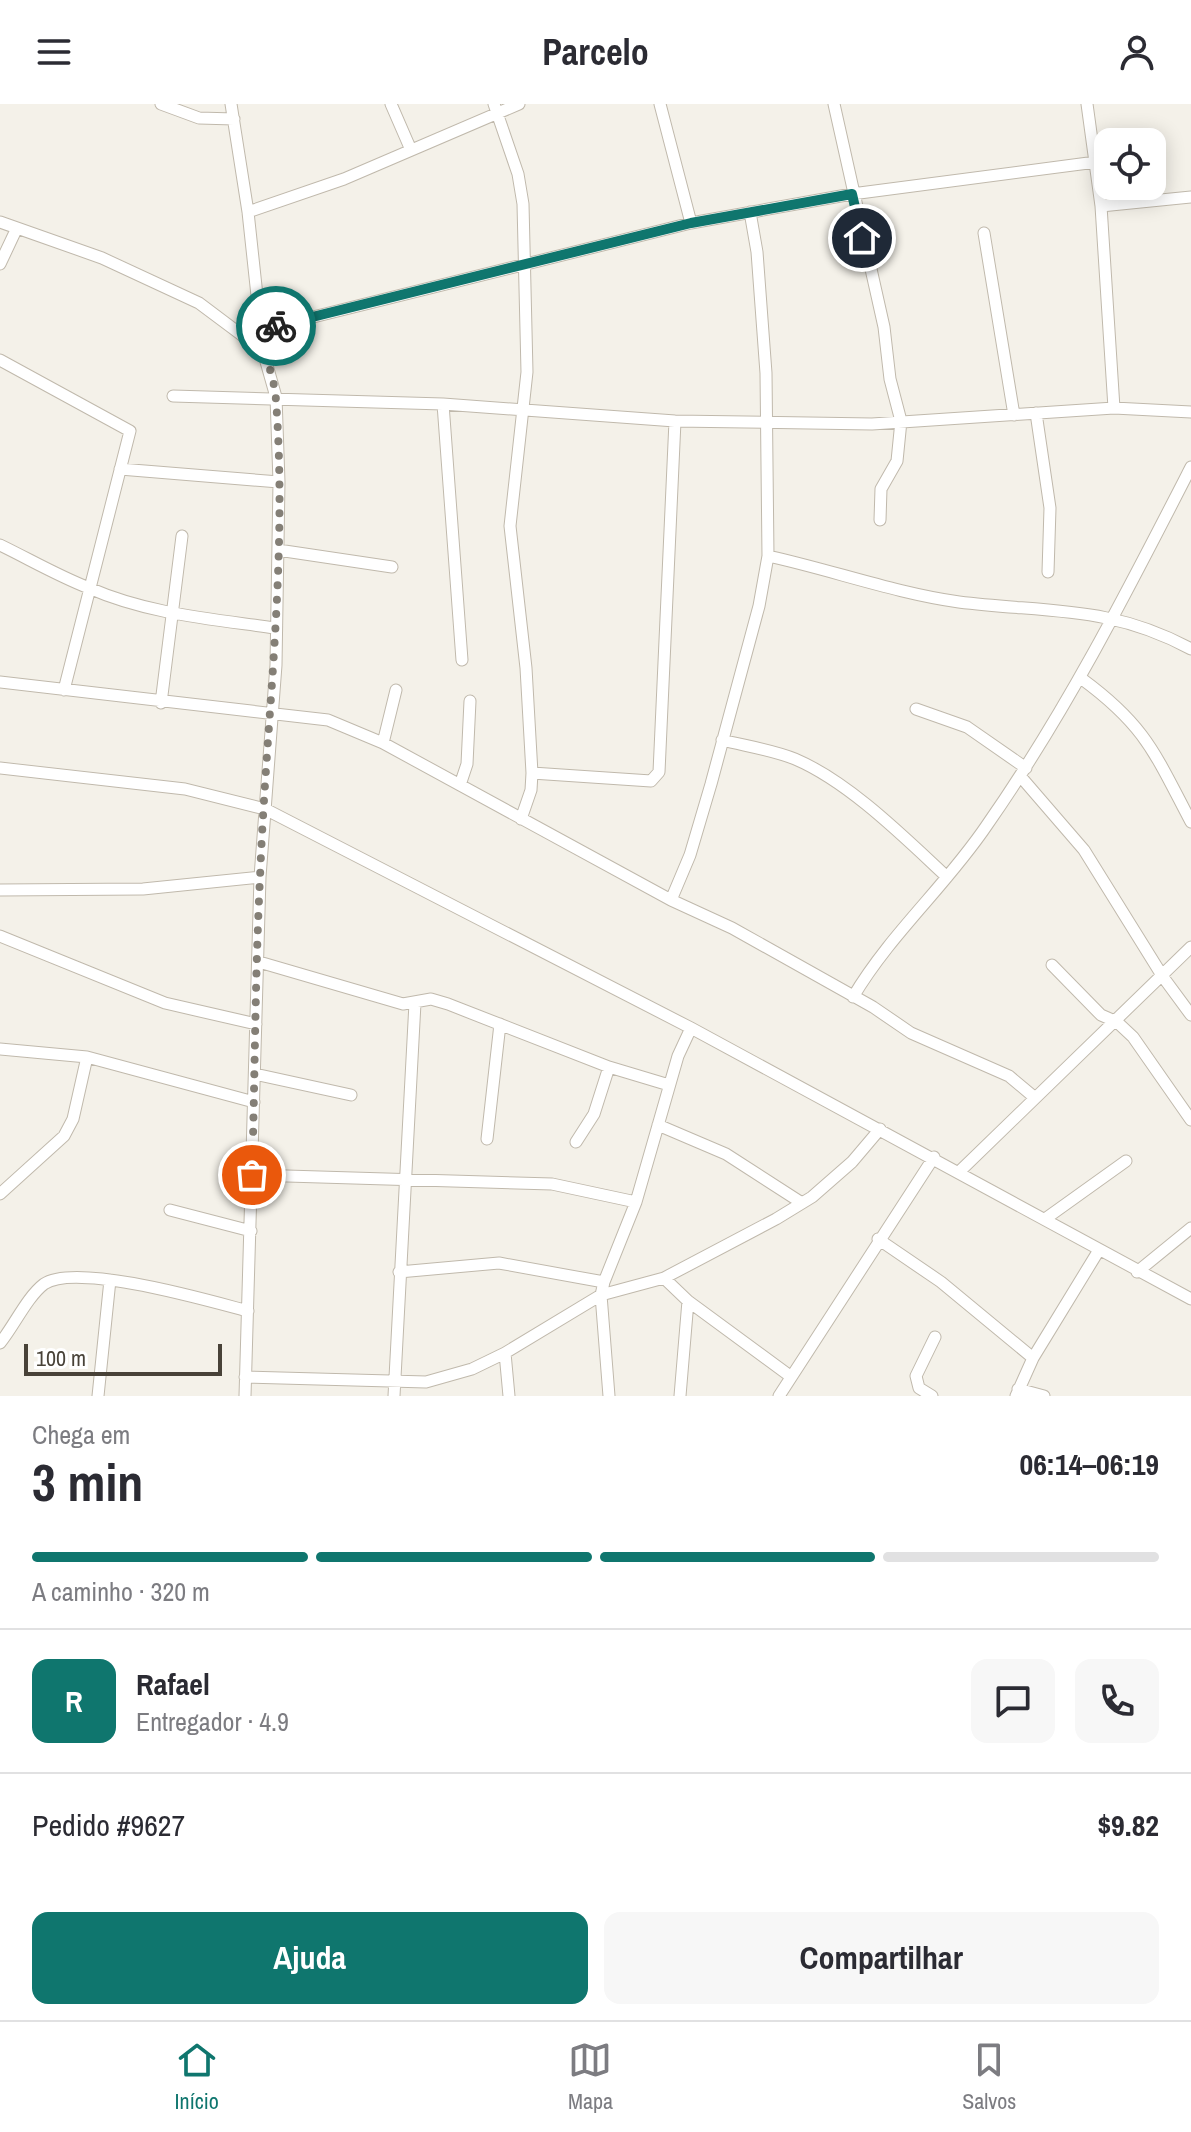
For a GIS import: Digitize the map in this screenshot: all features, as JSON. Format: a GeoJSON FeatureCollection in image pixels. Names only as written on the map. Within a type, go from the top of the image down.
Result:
{"type":"FeatureCollection","features":[{"type":"Feature","properties":{"kind":"street"},"geometry":{"type":"LineString","coordinates":[[161,104],[199,118],[234,119]]}},
{"type":"Feature","properties":{"kind":"street"},"geometry":{"type":"LineString","coordinates":[[231,104],[248,212],[263,351],[276,397],[279,482],[272,713],[260,877],[245,1396]]}},
{"type":"Feature","properties":{"kind":"street"},"geometry":{"type":"LineString","coordinates":[[391,104],[411,150]]}},
{"type":"Feature","properties":{"kind":"street"},"geometry":{"type":"LineString","coordinates":[[248,212],[299,197],[411,150],[496,109],[519,104]]}},
{"type":"Feature","properties":{"kind":"street"},"geometry":{"type":"LineString","coordinates":[[660,104],[691,223]]}},
{"type":"Feature","properties":{"kind":"street"},"geometry":{"type":"LineString","coordinates":[[834,104],[884,327],[890,379],[901,421],[897,461],[881,489],[880,520]]}},
{"type":"Feature","properties":{"kind":"street"},"geometry":{"type":"LineString","coordinates":[[1087,104],[1094,149]]}},
{"type":"Feature","properties":{"kind":"street"},"geometry":{"type":"LineString","coordinates":[[496,109],[518,174],[525,264],[527,372],[510,526],[526,668],[532,773],[531,790],[521,819]]}},
{"type":"Feature","properties":{"kind":"street"},"geometry":{"type":"LineString","coordinates":[[261,330],[691,223],[852,194],[1094,162]]}},
{"type":"Feature","properties":{"kind":"street"},"geometry":{"type":"LineString","coordinates":[[1101,206],[1191,197]]}},
{"type":"Feature","properties":{"kind":"street"},"geometry":{"type":"LineString","coordinates":[[1100,200],[1114,408]]}},
{"type":"Feature","properties":{"kind":"street"},"geometry":{"type":"LineString","coordinates":[[671,900],[690,855],[759,606],[768,556],[761,298],[750,212]]}},
{"type":"Feature","properties":{"kind":"street"},"geometry":{"type":"LineString","coordinates":[[0,222],[102,258],[199,303],[263,351]]}},
{"type":"Feature","properties":{"kind":"street"},"geometry":{"type":"LineString","coordinates":[[0,264],[16,230]]}},
{"type":"Feature","properties":{"kind":"street"},"geometry":{"type":"LineString","coordinates":[[984,233],[1014,415]]}},
{"type":"Feature","properties":{"kind":"street"},"geometry":{"type":"LineString","coordinates":[[0,360],[129,428],[64,690]]}},
{"type":"Feature","properties":{"kind":"street"},"geometry":{"type":"LineString","coordinates":[[173,396],[443,404],[675,421],[872,424],[1114,408],[1191,412]]}},
{"type":"Feature","properties":{"kind":"street"},"geometry":{"type":"LineString","coordinates":[[443,404],[462,660]]}},
{"type":"Feature","properties":{"kind":"street"},"geometry":{"type":"LineString","coordinates":[[1036,413],[1050,508],[1048,572]]}},
{"type":"Feature","properties":{"kind":"street"},"geometry":{"type":"LineString","coordinates":[[532,773],[651,781],[659,772],[675,421]]}},
{"type":"Feature","properties":{"kind":"street"},"geometry":{"type":"LineString","coordinates":[[853,997],[894,936],[947,877],[1023,772],[1082,679],[1191,467]]}},
{"type":"Feature","properties":{"kind":"street"},"geometry":{"type":"LineString","coordinates":[[120,469],[279,482]]}},
{"type":"Feature","properties":{"kind":"street"},"geometry":{"type":"LineString","coordinates":[[161,703],[182,536]]}},
{"type":"Feature","properties":{"kind":"street"},"geometry":{"type":"LineString","coordinates":[[0,545],[90,589],[173,614],[275,628]]}},
{"type":"Feature","properties":{"kind":"street"},"geometry":{"type":"LineString","coordinates":[[278,550],[392,567]]}},
{"type":"Feature","properties":{"kind":"street"},"geometry":{"type":"LineString","coordinates":[[768,556],[958,602],[1093,612],[1158,631],[1191,649]]}},
{"type":"Feature","properties":{"kind":"street"},"geometry":{"type":"LineString","coordinates":[[1082,679],[1133,720],[1155,751],[1191,822]]}},
{"type":"Feature","properties":{"kind":"street"},"geometry":{"type":"LineString","coordinates":[[0,682],[328,720],[383,743],[671,900],[732,928],[911,1033],[1009,1076],[1034,1097]]}},
{"type":"Feature","properties":{"kind":"street"},"geometry":{"type":"LineString","coordinates":[[383,743],[396,690]]}},
{"type":"Feature","properties":{"kind":"street"},"geometry":{"type":"LineString","coordinates":[[460,785],[467,764],[470,701]]}},
{"type":"Feature","properties":{"kind":"street"},"geometry":{"type":"LineString","coordinates":[[916,709],[967,727],[1023,772],[1084,850],[1163,977],[1191,1015]]}},
{"type":"Feature","properties":{"kind":"street"},"geometry":{"type":"LineString","coordinates":[[722,740],[795,759],[876,814],[947,877]]}},
{"type":"Feature","properties":{"kind":"street"},"geometry":{"type":"LineString","coordinates":[[0,768],[185,789],[265,809],[691,1028],[1191,1299]]}},
{"type":"Feature","properties":{"kind":"street"},"geometry":{"type":"LineString","coordinates":[[0,890],[143,889],[260,877]]}},
{"type":"Feature","properties":{"kind":"street"},"geometry":{"type":"LineString","coordinates":[[0,936],[165,1003],[256,1024]]}},
{"type":"Feature","properties":{"kind":"street"},"geometry":{"type":"LineString","coordinates":[[959,1172],[1191,947]]}},
{"type":"Feature","properties":{"kind":"street"},"geometry":{"type":"LineString","coordinates":[[259,962],[392,1001],[415,1003],[431,999],[609,1067],[669,1085]]}},
{"type":"Feature","properties":{"kind":"street"},"geometry":{"type":"LineString","coordinates":[[1052,965],[1101,1015],[1117,1022],[1143,1049],[1191,1120]]}},
{"type":"Feature","properties":{"kind":"street"},"geometry":{"type":"LineString","coordinates":[[394,1396],[415,1003]]}},
{"type":"Feature","properties":{"kind":"street"},"geometry":{"type":"LineString","coordinates":[[487,1139],[500,1024]]}},
{"type":"Feature","properties":{"kind":"street"},"geometry":{"type":"LineString","coordinates":[[609,1396],[601,1295],[636,1202],[669,1085],[691,1028]]}},
{"type":"Feature","properties":{"kind":"street"},"geometry":{"type":"LineString","coordinates":[[0,1049],[87,1057],[254,1102]]}},
{"type":"Feature","properties":{"kind":"street"},"geometry":{"type":"LineString","coordinates":[[0,1194],[64,1136],[73,1119],[87,1057]]}},
{"type":"Feature","properties":{"kind":"street"},"geometry":{"type":"LineString","coordinates":[[576,1142],[594,1114],[609,1067]]}},
{"type":"Feature","properties":{"kind":"street"},"geometry":{"type":"LineString","coordinates":[[255,1074],[351,1095]]}},
{"type":"Feature","properties":{"kind":"street"},"geometry":{"type":"LineString","coordinates":[[658,1125],[726,1154],[802,1203]]}},
{"type":"Feature","properties":{"kind":"street"},"geometry":{"type":"LineString","coordinates":[[245,1377],[393,1381],[439,1379],[505,1353],[601,1295],[664,1278],[802,1203],[852,1162],[880,1129]]}},
{"type":"Feature","properties":{"kind":"street"},"geometry":{"type":"LineString","coordinates":[[779,1396],[934,1157]]}},
{"type":"Feature","properties":{"kind":"street"},"geometry":{"type":"LineString","coordinates":[[1045,1219],[1126,1161]]}},
{"type":"Feature","properties":{"kind":"street"},"geometry":{"type":"LineString","coordinates":[[252,1175],[552,1184],[636,1202]]}},
{"type":"Feature","properties":{"kind":"street"},"geometry":{"type":"LineString","coordinates":[[170,1210],[251,1231]]}},
{"type":"Feature","properties":{"kind":"street"},"geometry":{"type":"LineString","coordinates":[[1137,1272],[1191,1228]]}},
{"type":"Feature","properties":{"kind":"street"},"geometry":{"type":"LineString","coordinates":[[878,1239],[941,1282],[1033,1358]]}},
{"type":"Feature","properties":{"kind":"street"},"geometry":{"type":"LineString","coordinates":[[1044,1396],[1017,1393],[1033,1358],[1099,1250]]}},
{"type":"Feature","properties":{"kind":"street"},"geometry":{"type":"LineString","coordinates":[[399,1272],[499,1263],[604,1282]]}},
{"type":"Feature","properties":{"kind":"street"},"geometry":{"type":"LineString","coordinates":[[664,1278],[688,1301],[790,1376]]}},
{"type":"Feature","properties":{"kind":"street"},"geometry":{"type":"LineString","coordinates":[[0,1343],[44,1284],[65,1279],[110,1280],[159,1288],[248,1311]]}},
{"type":"Feature","properties":{"kind":"street"},"geometry":{"type":"LineString","coordinates":[[98,1396],[110,1280]]}},
{"type":"Feature","properties":{"kind":"street"},"geometry":{"type":"LineString","coordinates":[[680,1396],[688,1301]]}},
{"type":"Feature","properties":{"kind":"street"},"geometry":{"type":"LineString","coordinates":[[932,1396],[919,1388],[916,1376],[935,1337]]}},
{"type":"Feature","properties":{"kind":"street"},"geometry":{"type":"LineString","coordinates":[[505,1353],[509,1396]]}},
{"type":"Feature","properties":{"kind":"way so far"},"geometry":{"type":"LineString","coordinates":[[252,1175],[260,877],[276,665],[279,482],[276,397],[263,351],[261,330],[276,326]]}},
{"type":"Feature","properties":{"kind":"route"},"geometry":{"type":"LineString","coordinates":[[276,326],[470,281],[525,264],[691,223],[852,194],[862,238]]}}]}
